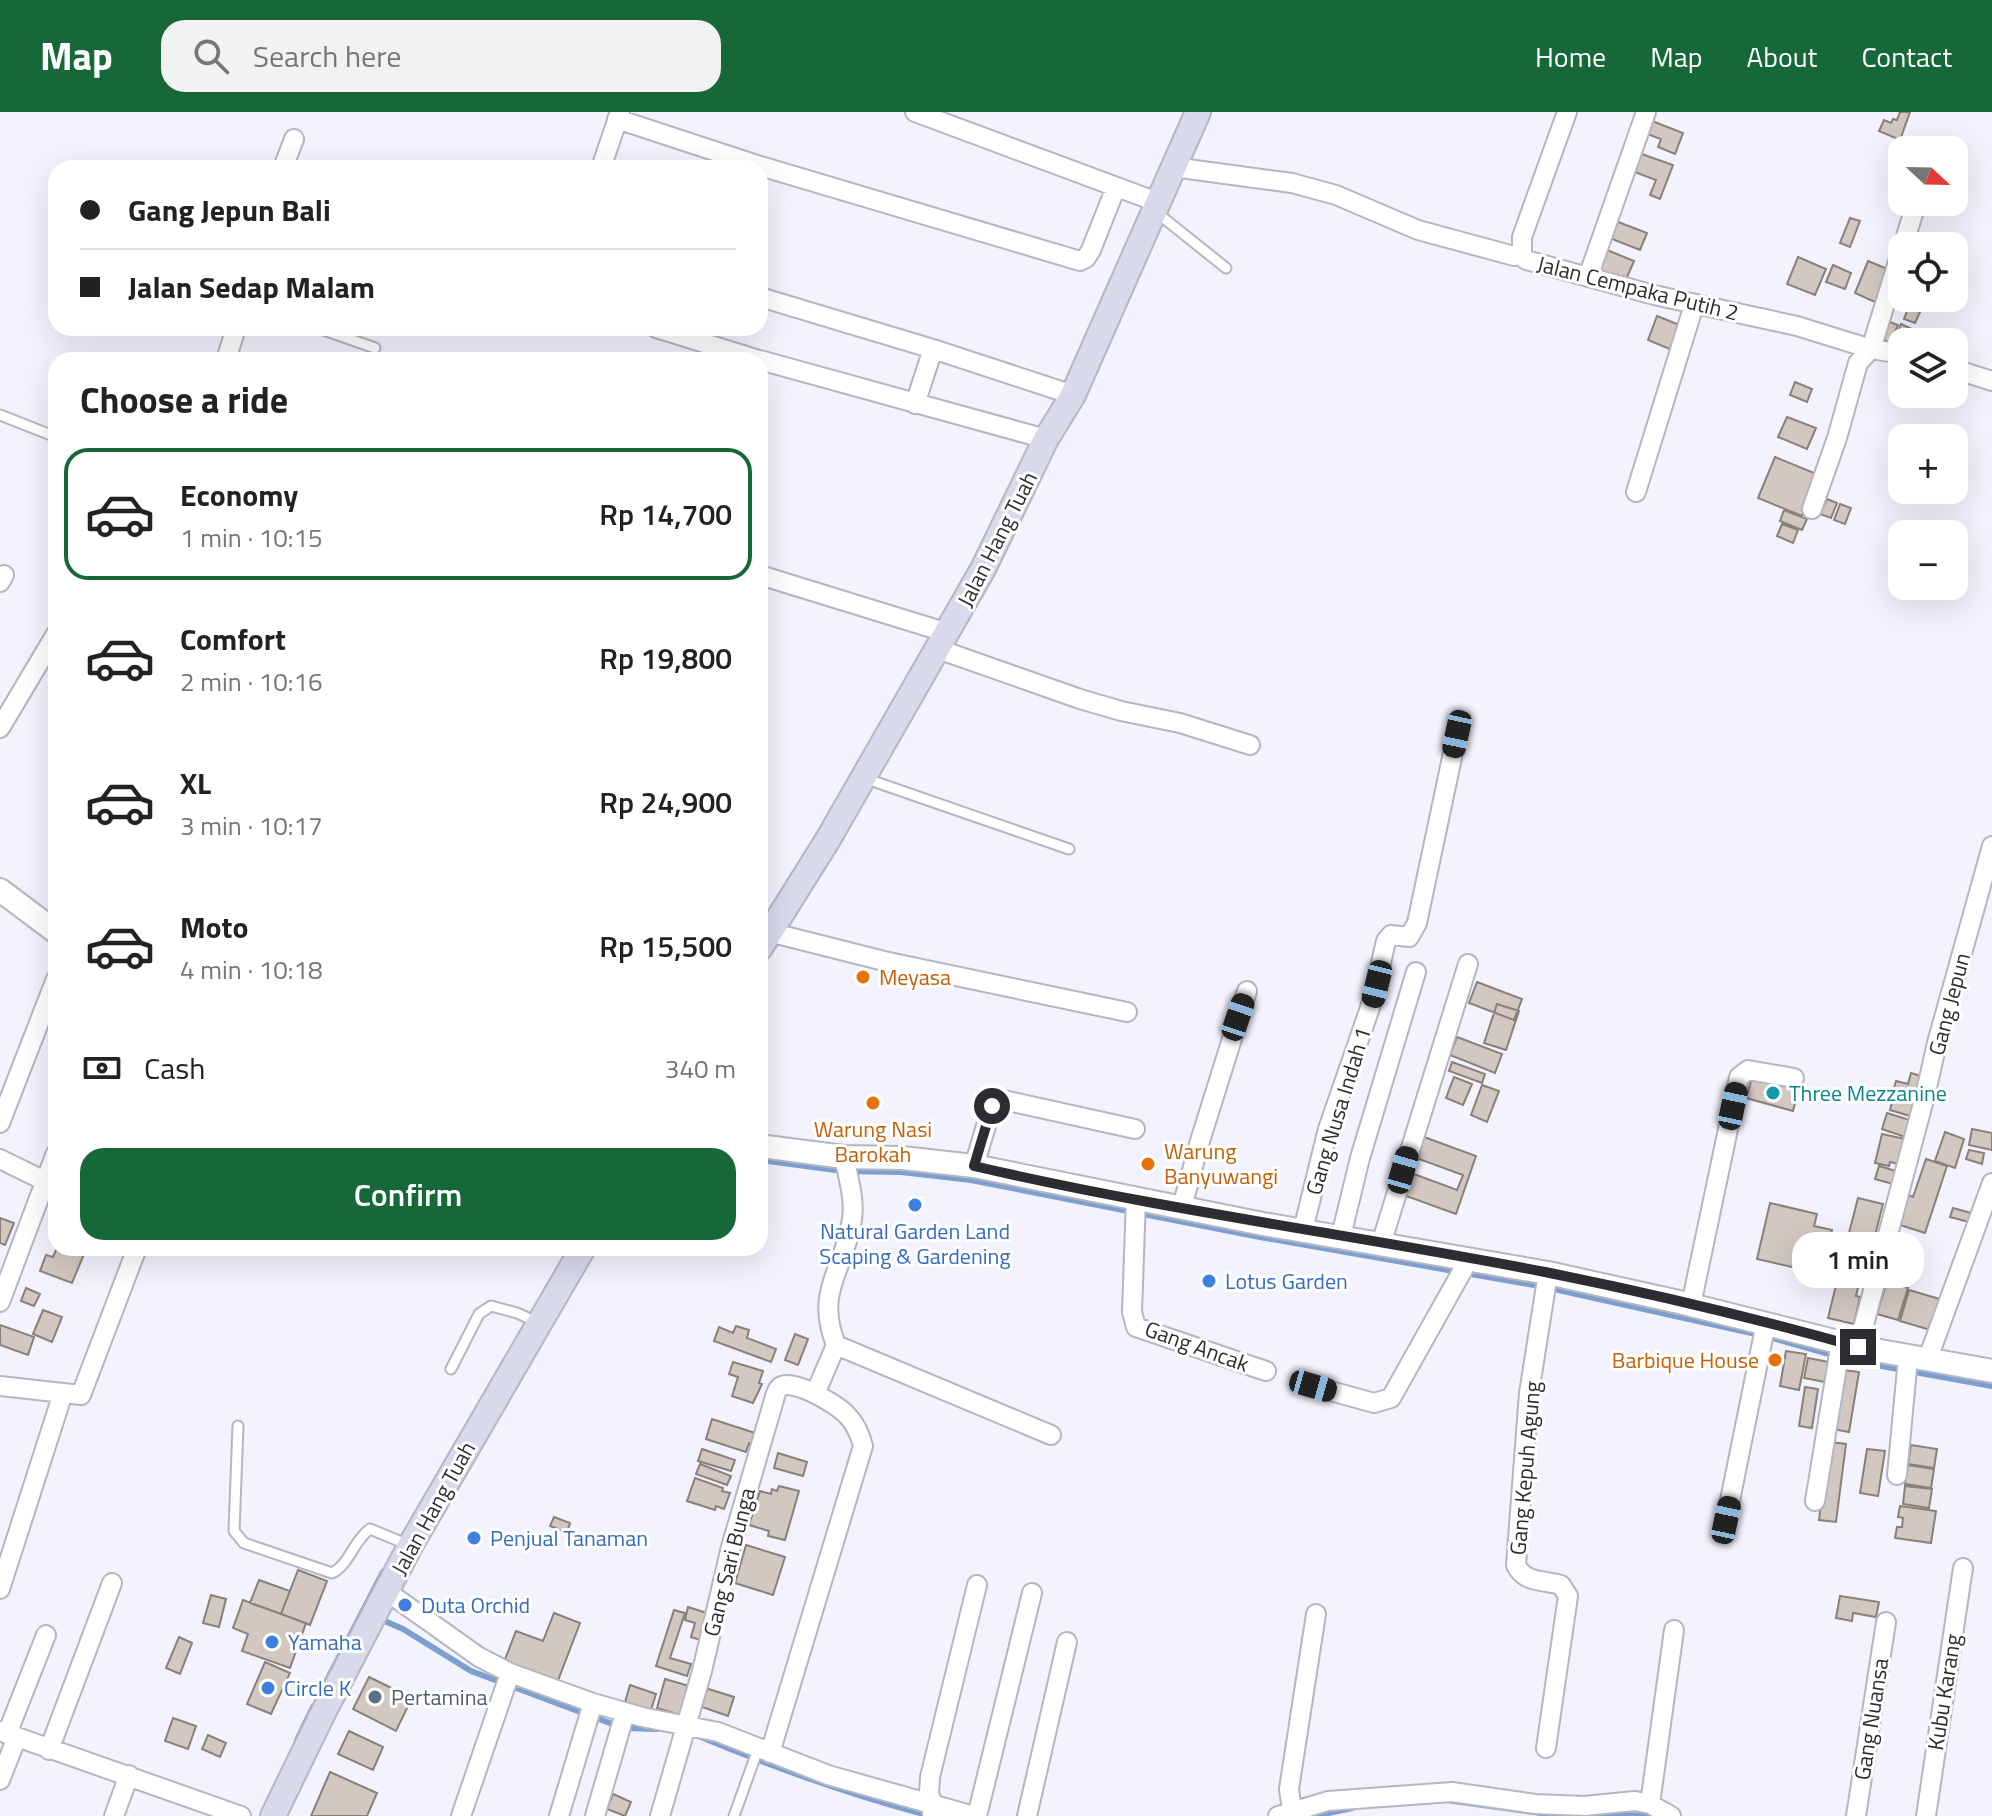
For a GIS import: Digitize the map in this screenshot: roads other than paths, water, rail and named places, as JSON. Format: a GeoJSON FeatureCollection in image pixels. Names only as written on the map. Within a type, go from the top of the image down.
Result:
{"type":"FeatureCollection","features":[{"type":"Feature","properties":{"kind":"main road","name":"Jalan Hang Tuah"},"geometry":{"type":"LineString","coordinates":[[768,935],[820,853],[943,641],[1026,484],[1046,439],[1073,395],[1137,254],[1194,114]]}},
{"type":"Feature","properties":{"kind":"main road","name":"Jalan Hang Tuah"},"geometry":{"type":"LineString","coordinates":[[274,1815],[410,1546],[578,1256]]}},
{"type":"Feature","properties":{"kind":"street"},"geometry":{"type":"LineString","coordinates":[[915,112],[1116,187],[1155,206]]}},
{"type":"Feature","properties":{"kind":"street","name":"Jalan Cempaka Putih 2"},"geometry":{"type":"LineString","coordinates":[[1567,112],[1522,237],[1522,255],[1526,260],[1694,305],[1797,326],[1888,352]]}},
{"type":"Feature","properties":{"kind":"street"},"geometry":{"type":"LineString","coordinates":[[1588,277],[1646,112]]}},
{"type":"Feature","properties":{"kind":"street"},"geometry":{"type":"LineString","coordinates":[[604,160],[619,115],[741,160]]}},
{"type":"Feature","properties":{"kind":"street"},"geometry":{"type":"LineString","coordinates":[[286,160],[294,139]]}},
{"type":"Feature","properties":{"kind":"street"},"geometry":{"type":"LineString","coordinates":[[1173,167],[1292,183],[1336,195],[1418,230],[1514,256],[1522,255]]}},
{"type":"Feature","properties":{"kind":"street"},"geometry":{"type":"LineString","coordinates":[[768,169],[1080,261],[1091,250],[1116,187]]}},
{"type":"Feature","properties":{"kind":"street"},"geometry":{"type":"LineString","coordinates":[[1812,509],[1837,438],[1858,363],[1871,349],[1888,294]]}},
{"type":"Feature","properties":{"kind":"street"},"geometry":{"type":"LineString","coordinates":[[768,299],[1073,395]]}},
{"type":"Feature","properties":{"kind":"street"},"geometry":{"type":"LineString","coordinates":[[1636,492],[1694,305]]}},
{"type":"Feature","properties":{"kind":"street"},"geometry":{"type":"LineString","coordinates":[[682,336],[733,352]]}},
{"type":"Feature","properties":{"kind":"street"},"geometry":{"type":"LineString","coordinates":[[915,404],[933,349]]}},
{"type":"Feature","properties":{"kind":"street"},"geometry":{"type":"LineString","coordinates":[[768,363],[1046,439]]}},
{"type":"Feature","properties":{"kind":"street"},"geometry":{"type":"LineString","coordinates":[[1968,373],[1992,381]]}},
{"type":"Feature","properties":{"kind":"street"},"geometry":{"type":"LineString","coordinates":[[768,578],[943,641],[1080,699],[1180,723],[1250,745]]}},
{"type":"Feature","properties":{"kind":"street"},"geometry":{"type":"LineString","coordinates":[[0,728],[48,647]]}},
{"type":"Feature","properties":{"kind":"street","name":"Gang Nusa Indah 1"},"geometry":{"type":"LineString","coordinates":[[1303,1230],[1328,1129],[1372,1002],[1386,941],[1391,935],[1409,937],[1417,923],[1457,734]]}},
{"type":"Feature","properties":{"kind":"street","name":"Gang Jepun"},"geometry":{"type":"LineString","coordinates":[[1815,1501],[1844,1350],[1983,912],[1992,846]]}},
{"type":"Feature","properties":{"kind":"street"},"geometry":{"type":"LineString","coordinates":[[0,890],[48,926]]}},
{"type":"Feature","properties":{"kind":"street"},"geometry":{"type":"LineString","coordinates":[[768,941],[884,961],[1127,1012]]}},
{"type":"Feature","properties":{"kind":"street"},"geometry":{"type":"LineString","coordinates":[[1381,1244],[1468,964]]}},
{"type":"Feature","properties":{"kind":"street"},"geometry":{"type":"LineString","coordinates":[[1341,1236],[1360,1158],[1416,972]]}},
{"type":"Feature","properties":{"kind":"street"},"geometry":{"type":"LineString","coordinates":[[1182,1207],[1247,991]]}},
{"type":"Feature","properties":{"kind":"street"},"geometry":{"type":"LineString","coordinates":[[0,1123],[48,1000]]}},
{"type":"Feature","properties":{"kind":"street"},"geometry":{"type":"LineString","coordinates":[[1691,1305],[1739,1077],[1748,1070],[1794,1078]]}},
{"type":"Feature","properties":{"kind":"street"},"geometry":{"type":"LineString","coordinates":[[974,1166],[992,1106],[999,1099],[1135,1129]]}},
{"type":"Feature","properties":{"kind":"street"},"geometry":{"type":"LineString","coordinates":[[768,1148],[846,1165],[933,1160],[974,1166],[1135,1209],[1182,1207],[1341,1236],[1546,1283],[1691,1305],[1764,1334],[1912,1365],[1992,1371]]}},
{"type":"Feature","properties":{"kind":"street"},"geometry":{"type":"LineString","coordinates":[[0,1159],[48,1183]]}},
{"type":"Feature","properties":{"kind":"street"},"geometry":{"type":"LineString","coordinates":[[764,1751],[863,1446],[860,1432],[844,1412],[815,1394],[836,1345],[827,1310],[828,1295],[853,1215],[846,1165]]}},
{"type":"Feature","properties":{"kind":"street"},"geometry":{"type":"LineString","coordinates":[[1897,1475],[1912,1365],[1992,1183]]}},
{"type":"Feature","properties":{"kind":"street"},"geometry":{"type":"LineString","coordinates":[[0,1302],[48,1191]]}},
{"type":"Feature","properties":{"kind":"street","name":"Gang Ancak"},"geometry":{"type":"LineString","coordinates":[[1135,1209],[1132,1312],[1136,1327],[1266,1371]]}},
{"type":"Feature","properties":{"kind":"street"},"geometry":{"type":"LineString","coordinates":[[0,1386],[81,1395],[134,1256]]}},
{"type":"Feature","properties":{"kind":"street"},"geometry":{"type":"LineString","coordinates":[[1313,1386],[1374,1403],[1391,1398],[1467,1263]]}},
{"type":"Feature","properties":{"kind":"street","name":"Gang Kepuh Agung"},"geometry":{"type":"LineString","coordinates":[[1546,1283],[1529,1393],[1516,1565],[1527,1579],[1561,1585],[1568,1596],[1546,1748]]}},
{"type":"Feature","properties":{"kind":"street"},"geometry":{"type":"LineString","coordinates":[[1726,1520],[1764,1334]]}},
{"type":"Feature","properties":{"kind":"street"},"geometry":{"type":"LineString","coordinates":[[836,1345],[1051,1435]]}},
{"type":"Feature","properties":{"kind":"street","name":"Gang Sari Bunga"},"geometry":{"type":"LineString","coordinates":[[660,1816],[731,1547],[774,1400],[779,1388],[786,1384],[815,1394]]}},
{"type":"Feature","properties":{"kind":"street"},"geometry":{"type":"LineString","coordinates":[[0,1589],[63,1393]]}},
{"type":"Feature","properties":{"kind":"street","name":"Kubu Karang"},"geometry":{"type":"LineString","coordinates":[[1926,1816],[1963,1568]]}},
{"type":"Feature","properties":{"kind":"street"},"geometry":{"type":"LineString","coordinates":[[49,1750],[112,1583]]}},
{"type":"Feature","properties":{"kind":"street"},"geometry":{"type":"LineString","coordinates":[[933,1811],[929,1794],[930,1777],[977,1585]]}},
{"type":"Feature","properties":{"kind":"street"},"geometry":{"type":"LineString","coordinates":[[386,1591],[507,1680],[591,1710],[685,1730],[718,1732],[828,1775],[933,1811],[976,1816],[1032,1593]]}},
{"type":"Feature","properties":{"kind":"street"},"geometry":{"type":"LineString","coordinates":[[1316,1614],[1285,1813],[1328,1801],[1452,1792],[1535,1804],[1584,1806],[1635,1801],[1650,1804],[1671,1816]]}},
{"type":"Feature","properties":{"kind":"street","name":"Gang Nuansa"},"geometry":{"type":"LineString","coordinates":[[1856,1816],[1886,1622]]}},
{"type":"Feature","properties":{"kind":"street"},"geometry":{"type":"LineString","coordinates":[[1650,1804],[1674,1630]]}},
{"type":"Feature","properties":{"kind":"street"},"geometry":{"type":"LineString","coordinates":[[0,1780],[8,1734],[46,1635]]}},
{"type":"Feature","properties":{"kind":"street"},"geometry":{"type":"LineString","coordinates":[[1027,1816],[1067,1642]]}},
{"type":"Feature","properties":{"kind":"street"},"geometry":{"type":"LineString","coordinates":[[461,1816],[507,1680]]}},
{"type":"Feature","properties":{"kind":"street"},"geometry":{"type":"LineString","coordinates":[[559,1816],[591,1710]]}},
{"type":"Feature","properties":{"kind":"street"},"geometry":{"type":"LineString","coordinates":[[595,1816],[624,1718]]}},
{"type":"Feature","properties":{"kind":"street"},"geometry":{"type":"LineString","coordinates":[[8,1734],[129,1775],[185,1807],[241,1816]]}},
{"type":"Feature","properties":{"kind":"street"},"geometry":{"type":"LineString","coordinates":[[114,1816],[129,1775]]}},
{"type":"Feature","properties":{"kind":"lane"},"geometry":{"type":"LineString","coordinates":[[1155,206],[1226,268]]}},
{"type":"Feature","properties":{"kind":"lane"},"geometry":{"type":"LineString","coordinates":[[341,336],[375,348]]}},
{"type":"Feature","properties":{"kind":"lane"},"geometry":{"type":"LineString","coordinates":[[0,415],[48,434]]}},
{"type":"Feature","properties":{"kind":"lane"},"geometry":{"type":"LineString","coordinates":[[864,778],[1069,849]]}},
{"type":"Feature","properties":{"kind":"lane"},"geometry":{"type":"LineString","coordinates":[[451,1369],[479,1314],[491,1306],[539,1323]]}},
{"type":"Feature","properties":{"kind":"lane"},"geometry":{"type":"LineString","coordinates":[[238,1426],[234,1531],[244,1543],[332,1573],[341,1568],[362,1535],[370,1529],[410,1546]]}},
{"type":"Feature","properties":{"kind":"lane"},"geometry":{"type":"LineString","coordinates":[[734,1816],[764,1751]]}},
{"type":"Feature","properties":{"kind":"waterway"},"geometry":{"type":"LineString","coordinates":[[768,1161],[843,1171],[901,1172],[971,1180],[1260,1237],[1545,1287],[1765,1336],[1854,1361],[1992,1386]]}},
{"type":"Feature","properties":{"kind":"waterway"},"geometry":{"type":"LineString","coordinates":[[322,1690],[383,1572]]}},
{"type":"Feature","properties":{"kind":"waterway"},"geometry":{"type":"LineString","coordinates":[[380,1619],[403,1629],[471,1671],[623,1728],[658,1729]]}},
{"type":"Feature","properties":{"kind":"waterway"},"geometry":{"type":"LineString","coordinates":[[297,1740],[313,1707]]}},
{"type":"Feature","properties":{"kind":"waterway"},"geometry":{"type":"LineString","coordinates":[[696,1735],[812,1780],[931,1816]]}},
{"type":"Feature","properties":{"kind":"waterway"},"geometry":{"type":"LineString","coordinates":[[1447,1800],[1555,1815],[1578,1814]]}},
{"type":"Feature","properties":{"kind":"waterway"},"geometry":{"type":"LineString","coordinates":[[1315,1816],[1352,1808]]}},
{"type":"Feature","properties":{"kind":"waterway"},"geometry":{"type":"LineString","coordinates":[[1593,1814],[1650,1816]]}},
{"type":"Feature","properties":{"kind":"place","name":"Meyasa"},"geometry":{"type":"Point","coordinates":[863,977]}},
{"type":"Feature","properties":{"kind":"place","name":"Three Mezzanine"},"geometry":{"type":"Point","coordinates":[1773,1093]}},
{"type":"Feature","properties":{"kind":"place","name":"Warung Nasi Barokah"},"geometry":{"type":"Point","coordinates":[873,1103]}},
{"type":"Feature","properties":{"kind":"place","name":"Warung Banyuwangi"},"geometry":{"type":"Point","coordinates":[1148,1164]}},
{"type":"Feature","properties":{"kind":"place","name":"Natural Garden Land Scaping & Gardening"},"geometry":{"type":"Point","coordinates":[915,1205]}},
{"type":"Feature","properties":{"kind":"place","name":"Lotus Garden"},"geometry":{"type":"Point","coordinates":[1209,1281]}},
{"type":"Feature","properties":{"kind":"place","name":"Barbique House"},"geometry":{"type":"Point","coordinates":[1775,1360]}},
{"type":"Feature","properties":{"kind":"place","name":"Penjual Tanaman"},"geometry":{"type":"Point","coordinates":[474,1538]}},
{"type":"Feature","properties":{"kind":"place","name":"Duta Orchid"},"geometry":{"type":"Point","coordinates":[405,1605]}},
{"type":"Feature","properties":{"kind":"place","name":"Yamaha"},"geometry":{"type":"Point","coordinates":[272,1642]}},
{"type":"Feature","properties":{"kind":"place","name":"Circle K"},"geometry":{"type":"Point","coordinates":[268,1688]}},
{"type":"Feature","properties":{"kind":"place","name":"Pertamina"},"geometry":{"type":"Point","coordinates":[375,1697]}}]}
